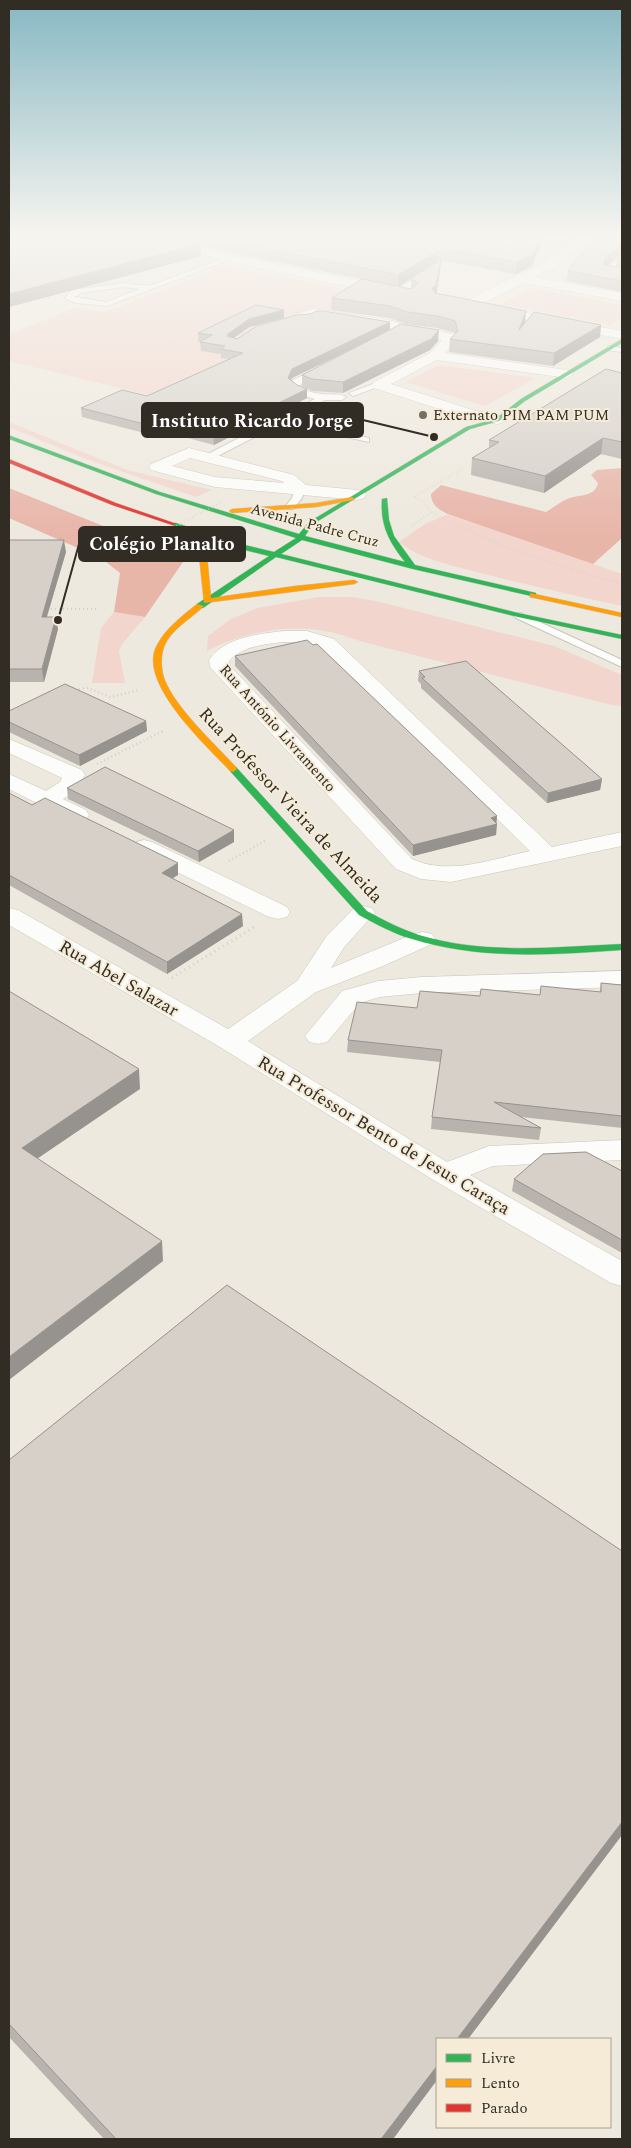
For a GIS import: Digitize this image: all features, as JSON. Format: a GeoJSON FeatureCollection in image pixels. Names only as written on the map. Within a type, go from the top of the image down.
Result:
{"type":"FeatureCollection","features":[{"type":"Feature","properties":{"kind":"main road"},"geometry":{"type":"LineString","coordinates":[[300,538],[311,523],[468,428],[497,420],[523,400],[567,374],[616,349],[622,341]]}},
{"type":"Feature","properties":{"kind":"main road"},"geometry":{"type":"LineString","coordinates":[[492,434],[497,420]]}},
{"type":"Feature","properties":{"kind":"main road","name":"Avenida Padre Cruz"},"geometry":{"type":"LineString","coordinates":[[9,437],[69,462],[213,512],[300,538],[509,591],[622,615]]}},
{"type":"Feature","properties":{"kind":"main road"},"geometry":{"type":"LineString","coordinates":[[9,461],[114,504],[191,531],[275,556],[518,615],[622,637]]}},
{"type":"Feature","properties":{"kind":"main road"},"geometry":{"type":"LineString","coordinates":[[213,512],[316,505],[355,497]]}},
{"type":"Feature","properties":{"kind":"main road"},"geometry":{"type":"LineString","coordinates":[[385,499],[382,518],[389,537],[413,567]]}},
{"type":"Feature","properties":{"kind":"main road"},"geometry":{"type":"LineString","coordinates":[[191,531],[203,555],[207,601],[295,588],[376,580]]}},
{"type":"Feature","properties":{"kind":"main road"},"geometry":{"type":"LineString","coordinates":[[300,538],[326,532]]}},
{"type":"Feature","properties":{"kind":"main road","name":"Rua Professor Vieira de Almeida"},"geometry":{"type":"LineString","coordinates":[[300,538],[207,601],[177,624],[160,646],[157,664],[162,684],[187,719],[363,912],[390,928],[423,939],[468,948],[512,951],[622,947]]}},
{"type":"Feature","properties":{"kind":"street"},"geometry":{"type":"LineString","coordinates":[[379,385],[435,356],[449,342],[449,338],[444,336]]}},
{"type":"Feature","properties":{"kind":"street"},"geometry":{"type":"LineString","coordinates":[[435,356],[567,374]]}},
{"type":"Feature","properties":{"kind":"street"},"geometry":{"type":"LineString","coordinates":[[379,385],[469,414],[497,420]]}},
{"type":"Feature","properties":{"kind":"street"},"geometry":{"type":"LineString","coordinates":[[300,489],[288,478],[189,453],[157,467],[215,482],[300,489],[355,497]]}},
{"type":"Feature","properties":{"kind":"street","name":"Rua António Livramento"},"geometry":{"type":"LineString","coordinates":[[547,855],[327,643],[312,638],[289,636],[240,646],[220,656],[220,666],[386,846],[404,864],[421,872],[451,875],[547,855],[622,838]]}},
{"type":"Feature","properties":{"kind":"street"},"geometry":{"type":"LineString","coordinates":[[9,745],[74,776],[69,786],[47,800]]}},
{"type":"Feature","properties":{"kind":"street"},"geometry":{"type":"LineString","coordinates":[[9,782],[98,825]]}},
{"type":"Feature","properties":{"kind":"street"},"geometry":{"type":"LineString","coordinates":[[124,838],[278,912]]}},
{"type":"Feature","properties":{"kind":"street"},"geometry":{"type":"LineString","coordinates":[[307,986],[335,942],[363,912]]}},
{"type":"Feature","properties":{"kind":"street","name":"Rua Abel Salazar"},"geometry":{"type":"LineString","coordinates":[[9,915],[229,1041]]}},
{"type":"Feature","properties":{"kind":"street"},"geometry":{"type":"LineString","coordinates":[[229,1041],[307,986],[374,961],[423,939]]}},
{"type":"Feature","properties":{"kind":"street"},"geometry":{"type":"LineString","coordinates":[[318,1036],[351,997],[378,989],[422,985],[622,979]]}},
{"type":"Feature","properties":{"kind":"street","name":"Rua Professor Bento de Jesus Caraça"},"geometry":{"type":"LineString","coordinates":[[229,1041],[445,1174],[622,1275]]}},
{"type":"Feature","properties":{"kind":"street"},"geometry":{"type":"LineString","coordinates":[[445,1174],[489,1156],[622,1150]]}},
{"type":"Feature","properties":{"kind":"lane"},"geometry":{"type":"LineString","coordinates":[[323,398],[293,386],[296,382],[332,365]]}},
{"type":"Feature","properties":{"kind":"lane"},"geometry":{"type":"LineString","coordinates":[[353,393],[379,385]]}},
{"type":"Feature","properties":{"kind":"lane"},"geometry":{"type":"LineString","coordinates":[[207,458],[323,398],[342,397]]}},
{"type":"Feature","properties":{"kind":"lane"},"geometry":{"type":"LineString","coordinates":[[280,420],[366,440]]}},
{"type":"Feature","properties":{"kind":"lane"},"geometry":{"type":"LineString","coordinates":[[290,507],[298,498],[300,489]]}},
{"type":"Feature","properties":{"kind":"lane"},"geometry":{"type":"LineString","coordinates":[[518,615],[622,664]]}},
{"type":"Feature","properties":{"kind":"path"},"geometry":{"type":"LineString","coordinates":[[9,342],[24,336]]}},
{"type":"Feature","properties":{"kind":"path"},"geometry":{"type":"LineString","coordinates":[[172,343],[183,336]]}},
{"type":"Feature","properties":{"kind":"path"},"geometry":{"type":"LineString","coordinates":[[462,469],[415,496],[432,512],[449,522],[538,558],[622,584]]}},
{"type":"Feature","properties":{"kind":"path"},"geometry":{"type":"LineString","coordinates":[[161,547],[145,543],[223,502]]}},
{"type":"Feature","properties":{"kind":"path"},"geometry":{"type":"LineString","coordinates":[[389,537],[399,535],[432,512]]}},
{"type":"Feature","properties":{"kind":"path"},"geometry":{"type":"LineString","coordinates":[[38,609],[97,610]]}},
{"type":"Feature","properties":{"kind":"path"},"geometry":{"type":"LineString","coordinates":[[66,692],[74,688],[88,688],[110,697],[162,684]]}},
{"type":"Feature","properties":{"kind":"path"},"geometry":{"type":"LineString","coordinates":[[74,776],[187,719]]}},
{"type":"Feature","properties":{"kind":"path"},"geometry":{"type":"LineString","coordinates":[[202,875],[287,830]]}},
{"type":"Feature","properties":{"kind":"path"},"geometry":{"type":"LineString","coordinates":[[147,994],[278,912]]}},
{"type":"Feature","properties":{"kind":"shaded area"},"geometry":{"type":"Polygon","coordinates":[[[9,336],[265,336],[229,359],[156,397],[9,361],[9,336]]]}},
{"type":"Feature","properties":{"kind":"shaded area"},"geometry":{"type":"Polygon","coordinates":[[[439,365],[535,378],[485,406],[405,382],[439,365]]]}},
{"type":"Feature","properties":{"kind":"shaded area"},"geometry":{"type":"Polygon","coordinates":[[[9,422],[127,470],[212,490],[196,497],[83,458],[9,427],[9,422]]]}},
{"type":"Feature","properties":{"kind":"shaded area"},"geometry":{"type":"Polygon","coordinates":[[[622,468],[622,538],[593,564],[448,514],[436,507],[431,498],[431,494],[441,485],[546,512],[571,497],[586,495],[593,491],[598,483],[591,475],[597,470],[622,468]]]}},
{"type":"Feature","properties":{"kind":"shaded area"},"geometry":{"type":"Polygon","coordinates":[[[9,488],[185,559],[145,617],[114,612],[120,573],[101,558],[9,518],[9,488]]]}},
{"type":"Feature","properties":{"kind":"shaded area"},"geometry":{"type":"Polygon","coordinates":[[[448,514],[622,574],[622,606],[528,585],[444,563],[416,553],[399,542],[425,524],[448,514]]]}},
{"type":"Feature","properties":{"kind":"shaded area"},"geometry":{"type":"Polygon","coordinates":[[[319,597],[352,597],[376,601],[554,646],[622,675],[622,706],[314,629],[282,629],[251,634],[207,651],[208,636],[231,619],[258,608],[319,597]]]}},
{"type":"Feature","properties":{"kind":"shaded area"},"geometry":{"type":"Polygon","coordinates":[[[114,612],[145,617],[122,644],[119,651],[125,683],[92,683],[101,628],[114,612]]]}},
{"type":"Feature","properties":{"kind":"building"},"geometry":{"type":"Polygon","coordinates":[[[210,336],[228,336],[237,339],[241,336],[360,336],[292,369],[288,378],[297,385],[307,389],[213,435],[164,423],[156,427],[81,408],[122,390],[147,396],[243,353],[221,349],[225,346],[200,342],[210,336]]]}},
{"type":"Feature","properties":{"kind":"building"},"geometry":{"type":"Polygon","coordinates":[[[377,336],[433,336],[343,382],[312,379],[302,375],[377,336]]]}},
{"type":"Feature","properties":{"kind":"building"},"geometry":{"type":"Polygon","coordinates":[[[453,336],[582,336],[554,353],[450,339],[453,336]]]}},
{"type":"Feature","properties":{"kind":"building"},"geometry":{"type":"Polygon","coordinates":[[[606,369],[622,373],[622,442],[603,438],[545,476],[472,458],[499,442],[489,440],[606,369]]]}},
{"type":"Feature","properties":{"kind":"building"},"geometry":{"type":"Polygon","coordinates":[[[9,540],[64,540],[42,617],[56,617],[42,669],[9,669],[9,540]]]}},
{"type":"Feature","properties":{"kind":"building"},"geometry":{"type":"Polygon","coordinates":[[[307,640],[313,645],[317,644],[497,816],[491,818],[497,824],[413,845],[235,656],[307,640]]]}},
{"type":"Feature","properties":{"kind":"building"},"geometry":{"type":"Polygon","coordinates":[[[466,661],[602,779],[548,793],[422,678],[425,677],[419,671],[466,661]]]}},
{"type":"Feature","properties":{"kind":"building"},"geometry":{"type":"Polygon","coordinates":[[[65,684],[146,721],[79,755],[9,722],[9,711],[65,684]]]}},
{"type":"Feature","properties":{"kind":"building"},"geometry":{"type":"Polygon","coordinates":[[[105,767],[234,830],[198,851],[67,788],[105,767]]]}},
{"type":"Feature","properties":{"kind":"building"},"geometry":{"type":"Polygon","coordinates":[[[9,793],[32,805],[45,798],[178,863],[162,873],[242,914],[167,962],[9,875],[9,793]]]}},
{"type":"Feature","properties":{"kind":"building"},"geometry":{"type":"Polygon","coordinates":[[[601,983],[622,985],[622,1116],[494,1102],[541,1128],[432,1117],[442,1050],[348,1040],[357,1002],[417,1008],[420,991],[480,996],[481,989],[540,995],[541,986],[601,992],[601,983]]]}},
{"type":"Feature","properties":{"kind":"building"},"geometry":{"type":"Polygon","coordinates":[[[9,991],[139,1069],[22,1148],[162,1241],[9,1357],[9,991]]]}},
{"type":"Feature","properties":{"kind":"building"},"geometry":{"type":"Polygon","coordinates":[[[586,1152],[622,1171],[622,1240],[514,1179],[543,1154],[586,1152]]]}},
{"type":"Feature","properties":{"kind":"building"},"geometry":{"type":"Polygon","coordinates":[[[227,1285],[622,1551],[622,1822],[458,2038],[436,2038],[436,2067],[381,2139],[116,2139],[9,2024],[9,1460],[227,1285]]]}},
{"type":"Feature","properties":{"kind":"traffic: fast"},"geometry":{"type":"LineString","coordinates":[[200,606],[300,538],[311,523],[468,428],[497,420],[523,400],[622,341]]}},
{"type":"Feature","properties":{"kind":"traffic: fast"},"geometry":{"type":"LineString","coordinates":[[9,437],[139,486],[250,523],[391,561],[533,595]]}},
{"type":"Feature","properties":{"kind":"traffic: fast"},"geometry":{"type":"LineString","coordinates":[[385,499],[387,529],[395,544],[413,567]]}},
{"type":"Feature","properties":{"kind":"traffic: fast"},"geometry":{"type":"LineString","coordinates":[[174,524],[239,546],[518,615],[622,637]]}},
{"type":"Feature","properties":{"kind":"traffic: fast"},"geometry":{"type":"LineString","coordinates":[[233,769],[363,913],[395,929],[440,944],[492,951],[544,951],[622,947]]}},
{"type":"Feature","properties":{"kind":"traffic: slow"},"geometry":{"type":"LineString","coordinates":[[232,511],[316,505],[352,499]]}},
{"type":"Feature","properties":{"kind":"traffic: slow"},"geometry":{"type":"LineString","coordinates":[[191,531],[203,555],[207,601],[295,588],[354,582]]}},
{"type":"Feature","properties":{"kind":"traffic: slow"},"geometry":{"type":"LineString","coordinates":[[533,595],[622,615]]}},
{"type":"Feature","properties":{"kind":"traffic: slow"},"geometry":{"type":"LineString","coordinates":[[200,606],[177,624],[160,646],[157,663],[162,684],[187,719],[233,769]]}},
{"type":"Feature","properties":{"kind":"traffic: jam"},"geometry":{"type":"LineString","coordinates":[[9,461],[114,504],[174,524]]}},
{"type":"Feature","properties":{"kind":"place","name":"Externato PIM PAM PUM"},"geometry":{"type":"Point","coordinates":[423,415]}},
{"type":"Feature","properties":{"kind":"place","name":"Instituto Ricardo Jorge"},"geometry":{"type":"Point","coordinates":[434,437]}},
{"type":"Feature","properties":{"kind":"place","name":"Colégio Planalto"},"geometry":{"type":"Point","coordinates":[58,620]}}]}
